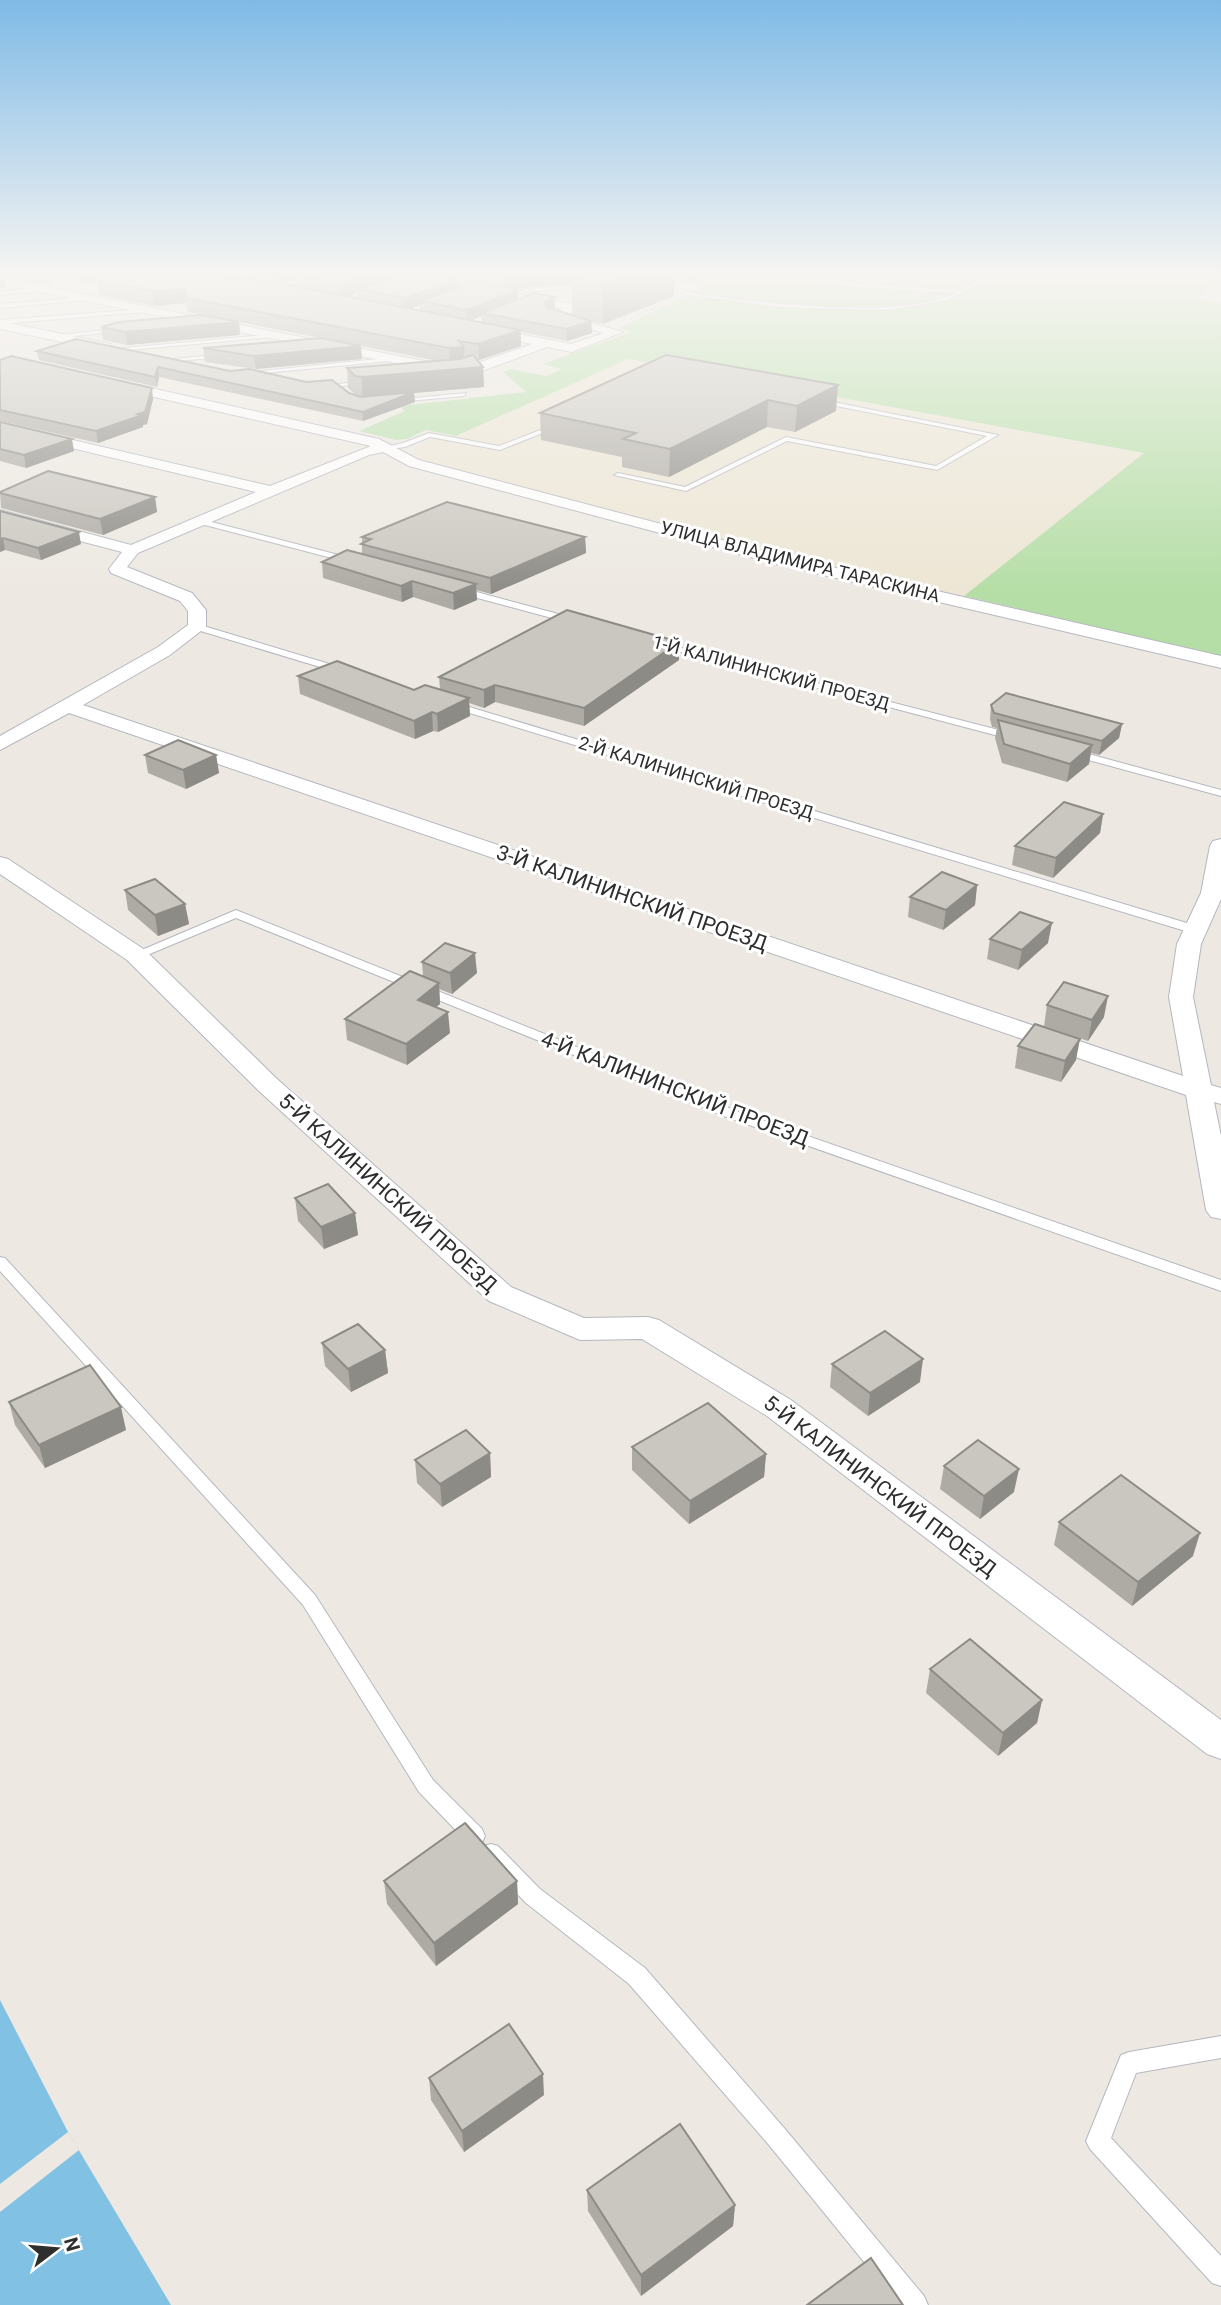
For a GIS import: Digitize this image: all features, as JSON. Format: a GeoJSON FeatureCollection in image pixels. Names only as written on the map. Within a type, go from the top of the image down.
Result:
{"type":"FeatureCollection","features":[{"type":"Feature","properties":{"kind":"street","name":"УЛИЦА ВЛАДИМИРА ТАРАСКИНА"},"geometry":{"type":"LineString","coordinates":[[107,382],[374,442],[414,463],[772,558],[1221,662]]}},
{"type":"Feature","properties":{"kind":"street"},"geometry":{"type":"LineString","coordinates":[[0,427],[270,491]]}},
{"type":"Feature","properties":{"kind":"street"},"geometry":{"type":"LineString","coordinates":[[0,744],[163,651],[197,627],[197,610],[186,597],[117,569],[132,550],[365,452],[384,448]]}},
{"type":"Feature","properties":{"kind":"street"},"geometry":{"type":"LineString","coordinates":[[0,514],[132,550]]}},
{"type":"Feature","properties":{"kind":"street","name":"3-Й КАЛИНИНСКИЙ ПРОЕЗД"},"geometry":{"type":"LineString","coordinates":[[67,706],[1209,1093]]}},
{"type":"Feature","properties":{"kind":"street"},"geometry":{"type":"LineString","coordinates":[[1221,846],[1212,893],[1189,944],[1181,997],[1209,1093],[1221,1210]]}},
{"type":"Feature","properties":{"kind":"street","name":"5-Й КАЛИНИНСКИЙ ПРОЕЗД"},"geometry":{"type":"LineString","coordinates":[[0,864],[136,955],[268,1085],[500,1294],[580,1329],[648,1328],[779,1408],[1221,1742]]}},
{"type":"Feature","properties":{"kind":"lane"},"geometry":{"type":"LineString","coordinates":[[308,387],[369,382]]}},
{"type":"Feature","properties":{"kind":"lane"},"geometry":{"type":"LineString","coordinates":[[335,384],[344,391]]}},
{"type":"Feature","properties":{"kind":"lane"},"geometry":{"type":"LineString","coordinates":[[384,401],[464,394]]}},
{"type":"Feature","properties":{"kind":"lane"},"geometry":{"type":"LineString","coordinates":[[618,475],[686,488],[786,439],[937,468],[994,435],[812,400]]}},
{"type":"Feature","properties":{"kind":"lane"},"geometry":{"type":"LineString","coordinates":[[384,448],[429,435],[500,449],[561,424]]}},
{"type":"Feature","properties":{"kind":"lane"},"geometry":{"type":"LineString","coordinates":[[200,521],[361,564]]}},
{"type":"Feature","properties":{"kind":"lane"},"geometry":{"type":"LineString","coordinates":[[442,585],[589,625]]}},
{"type":"Feature","properties":{"kind":"lane"},"geometry":{"type":"LineString","coordinates":[[197,627],[357,676]]}},
{"type":"Feature","properties":{"kind":"lane","name":"1-Й КАЛИНИНСКИЙ ПРОЕЗД"},"geometry":{"type":"LineString","coordinates":[[657,643],[1019,739]]}},
{"type":"Feature","properties":{"kind":"lane","name":"2-Й КАЛИНИНСКИЙ ПРОЕЗД"},"geometry":{"type":"LineString","coordinates":[[437,700],[1196,930]]}},
{"type":"Feature","properties":{"kind":"lane"},"geometry":{"type":"LineString","coordinates":[[1060,750],[1221,793]]}},
{"type":"Feature","properties":{"kind":"lane","name":"4-Й КАЛИНИНСКИЙ ПРОЕЗД"},"geometry":{"type":"LineString","coordinates":[[136,955],[236,914],[734,1115],[1221,1286]]}},
{"type":"Feature","properties":{"kind":"lane"},"geometry":{"type":"LineString","coordinates":[[0,1262],[310,1600],[426,1786],[533,1896],[637,1976],[776,2137],[915,2305]]}},
{"type":"Feature","properties":{"kind":"lane"},"geometry":{"type":"LineString","coordinates":[[1221,2048],[1129,2063],[1098,2141],[1221,2274]]}},
{"type":"Feature","properties":{"kind":"shaded area"},"geometry":{"type":"Polygon","coordinates":[[[578,382],[751,382],[1145,454],[964,596],[778,555],[427,461],[415,455],[413,448],[433,439],[456,436],[578,382]]]}},
{"type":"Feature","properties":{"kind":"green space"},"geometry":{"type":"Polygon","coordinates":[[[514,382],[578,382],[456,436],[426,430],[407,439],[396,440],[359,431],[405,411],[400,406],[526,392],[514,382]]]}},
{"type":"Feature","properties":{"kind":"green space"},"geometry":{"type":"Polygon","coordinates":[[[752,382],[1221,382],[1221,656],[964,596],[1144,453],[752,382]]]}},
{"type":"Feature","properties":{"kind":"water"},"geometry":{"type":"Polygon","coordinates":[[[0,2000],[68,2132],[171,2305],[0,2305],[0,2000]]]}},
{"type":"Feature","properties":{"kind":"pier"},"geometry":{"type":"Polygon","coordinates":[[[68,2132],[79,2150],[0,2212],[0,2184],[68,2132]]]}},
{"type":"Feature","properties":{"kind":"building"},"geometry":{"type":"Polygon","coordinates":[[[0,382],[124,382],[152,388],[145,412],[138,414],[142,415],[96,431],[0,410],[0,382]]]}},
{"type":"Feature","properties":{"kind":"building"},"geometry":{"type":"Polygon","coordinates":[[[224,382],[334,382],[349,393],[361,397],[414,392],[363,412],[224,382]]]}},
{"type":"Feature","properties":{"kind":"building"},"geometry":{"type":"Polygon","coordinates":[[[608,382],[818,382],[838,385],[797,406],[768,400],[670,449],[623,439],[636,433],[540,413],[608,382]]]}},
{"type":"Feature","properties":{"kind":"building"},"geometry":{"type":"Polygon","coordinates":[[[0,422],[72,439],[24,455],[0,449],[0,422]]]}},
{"type":"Feature","properties":{"kind":"building"},"geometry":{"type":"Polygon","coordinates":[[[48,471],[155,497],[100,519],[0,493],[48,471]]]}},
{"type":"Feature","properties":{"kind":"building"},"geometry":{"type":"Polygon","coordinates":[[[447,502],[585,537],[490,578],[361,544],[371,539],[362,537],[447,502]]]}},
{"type":"Feature","properties":{"kind":"building"},"geometry":{"type":"Polygon","coordinates":[[[0,511],[79,532],[38,548],[0,539],[0,511]]]}},
{"type":"Feature","properties":{"kind":"building"},"geometry":{"type":"Polygon","coordinates":[[[347,550],[476,584],[453,593],[412,581],[401,586],[322,562],[347,550]]]}},
{"type":"Feature","properties":{"kind":"building"},"geometry":{"type":"Polygon","coordinates":[[[567,610],[679,642],[584,708],[495,685],[484,690],[439,677],[567,610]]]}},
{"type":"Feature","properties":{"kind":"building"},"geometry":{"type":"Polygon","coordinates":[[[337,661],[414,690],[425,685],[469,698],[437,714],[432,712],[414,721],[298,676],[337,661]]]}},
{"type":"Feature","properties":{"kind":"building"},"geometry":{"type":"Polygon","coordinates":[[[1006,693],[1122,724],[1102,741],[994,713],[991,705],[1006,693]]]}},
{"type":"Feature","properties":{"kind":"building"},"geometry":{"type":"Polygon","coordinates":[[[998,720],[1092,745],[1070,764],[1004,744],[998,720]]]}},
{"type":"Feature","properties":{"kind":"building"},"geometry":{"type":"Polygon","coordinates":[[[178,740],[216,755],[183,770],[145,755],[178,740]]]}},
{"type":"Feature","properties":{"kind":"building"},"geometry":{"type":"Polygon","coordinates":[[[1064,802],[1103,814],[1056,858],[1015,846],[1064,802]]]}},
{"type":"Feature","properties":{"kind":"building"},"geometry":{"type":"Polygon","coordinates":[[[942,872],[977,885],[946,910],[910,897],[942,872]]]}},
{"type":"Feature","properties":{"kind":"building"},"geometry":{"type":"Polygon","coordinates":[[[155,879],[185,904],[155,915],[125,890],[155,879]]]}},
{"type":"Feature","properties":{"kind":"building"},"geometry":{"type":"Polygon","coordinates":[[[1020,912],[1052,923],[1022,950],[990,939],[1020,912]]]}},
{"type":"Feature","properties":{"kind":"building"},"geometry":{"type":"Polygon","coordinates":[[[445,943],[475,953],[450,973],[422,962],[445,943]]]}},
{"type":"Feature","properties":{"kind":"building"},"geometry":{"type":"Polygon","coordinates":[[[410,971],[439,983],[418,1000],[448,1012],[406,1044],[345,1019],[410,971]]]}},
{"type":"Feature","properties":{"kind":"building"},"geometry":{"type":"Polygon","coordinates":[[[1064,982],[1108,996],[1092,1020],[1047,1005],[1064,982]]]}},
{"type":"Feature","properties":{"kind":"building"},"geometry":{"type":"Polygon","coordinates":[[[1035,1024],[1080,1039],[1065,1061],[1018,1046],[1035,1024]]]}},
{"type":"Feature","properties":{"kind":"building"},"geometry":{"type":"Polygon","coordinates":[[[328,1184],[355,1213],[321,1227],[295,1198],[328,1184]]]}},
{"type":"Feature","properties":{"kind":"building"},"geometry":{"type":"Polygon","coordinates":[[[358,1324],[385,1350],[348,1369],[322,1343],[358,1324]]]}},
{"type":"Feature","properties":{"kind":"building"},"geometry":{"type":"Polygon","coordinates":[[[885,1331],[923,1359],[870,1393],[832,1364],[885,1331]]]}},
{"type":"Feature","properties":{"kind":"building"},"geometry":{"type":"Polygon","coordinates":[[[90,1365],[121,1407],[39,1445],[9,1402],[90,1365]]]}},
{"type":"Feature","properties":{"kind":"building"},"geometry":{"type":"Polygon","coordinates":[[[708,1403],[766,1454],[690,1501],[632,1447],[708,1403]]]}},
{"type":"Feature","properties":{"kind":"building"},"geometry":{"type":"Polygon","coordinates":[[[466,1430],[490,1453],[440,1484],[415,1460],[466,1430]]]}},
{"type":"Feature","properties":{"kind":"building"},"geometry":{"type":"Polygon","coordinates":[[[978,1440],[1019,1469],[984,1496],[944,1466],[978,1440]]]}},
{"type":"Feature","properties":{"kind":"building"},"geometry":{"type":"Polygon","coordinates":[[[1121,1475],[1200,1533],[1138,1582],[1059,1522],[1121,1475]]]}},
{"type":"Feature","properties":{"kind":"building"},"geometry":{"type":"Polygon","coordinates":[[[970,1639],[1042,1700],[1003,1733],[930,1669],[970,1639]]]}},
{"type":"Feature","properties":{"kind":"building"},"geometry":{"type":"Polygon","coordinates":[[[465,1823],[517,1881],[434,1943],[384,1881],[465,1823]]]}},
{"type":"Feature","properties":{"kind":"building"},"geometry":{"type":"Polygon","coordinates":[[[509,2024],[543,2074],[462,2131],[429,2078],[509,2024]]]}},
{"type":"Feature","properties":{"kind":"building"},"geometry":{"type":"Polygon","coordinates":[[[680,2124],[735,2205],[641,2275],[587,2190],[680,2124]]]}},
{"type":"Feature","properties":{"kind":"building"},"geometry":{"type":"Polygon","coordinates":[[[871,2258],[903,2305],[807,2305],[871,2258]]]}}]}
